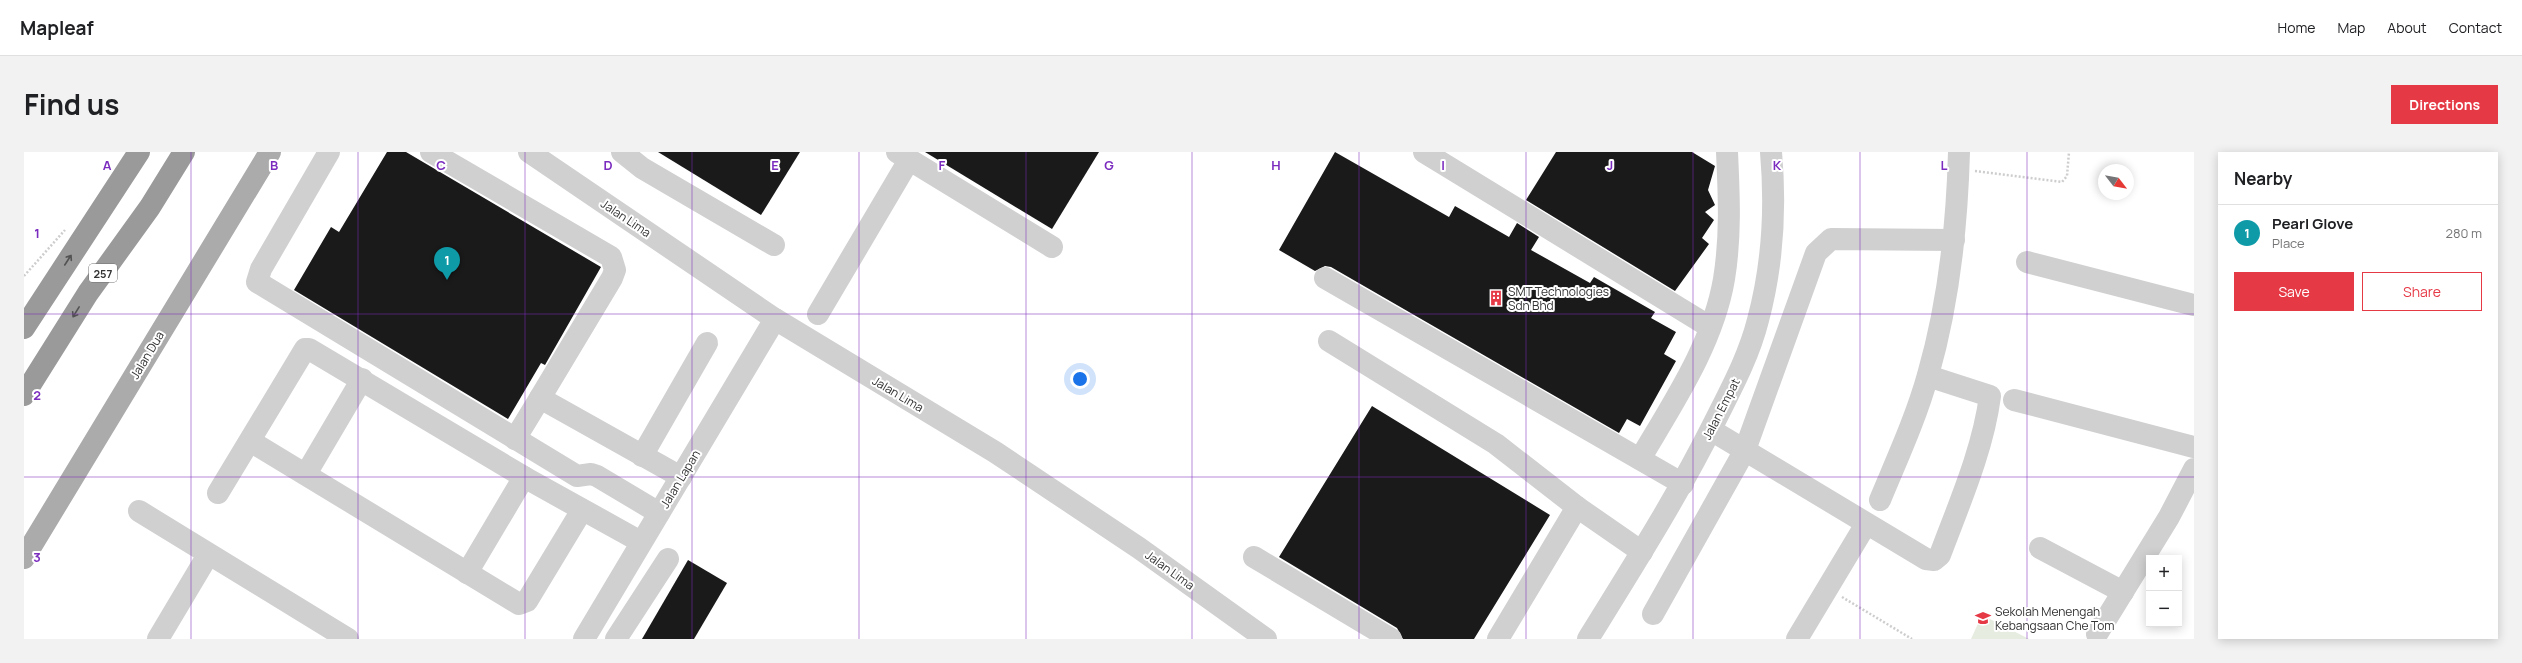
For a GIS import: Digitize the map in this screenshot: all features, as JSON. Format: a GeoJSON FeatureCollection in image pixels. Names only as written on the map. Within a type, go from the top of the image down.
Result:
{"type":"FeatureCollection","features":[{"type":"Feature","properties":{"kind":"highway"},"geometry":{"type":"LineString","coordinates":[[24,328],[139,152]]}},
{"type":"Feature","properties":{"kind":"highway"},"geometry":{"type":"LineString","coordinates":[[88,293],[167,152]]}},
{"type":"Feature","properties":{"kind":"highway","name":"257"},"geometry":{"type":"LineString","coordinates":[[24,395],[88,293],[150,207],[184,152]]}},
{"type":"Feature","properties":{"kind":"main road","name":"Jalan Dua"},"geometry":{"type":"LineString","coordinates":[[24,558],[270,152]]}},
{"type":"Feature","properties":{"kind":"street"},"geometry":{"type":"LineString","coordinates":[[329,152],[261,269],[257,282],[577,476],[591,474],[597,476],[659,513]]}},
{"type":"Feature","properties":{"kind":"street"},"geometry":{"type":"LineString","coordinates":[[431,152],[602,251],[611,258],[615,266],[612,278],[515,439]]}},
{"type":"Feature","properties":{"kind":"street","name":"Jalan Lima"},"geometry":{"type":"LineString","coordinates":[[529,152],[775,319],[994,452],[1139,548],[1266,639]]}},
{"type":"Feature","properties":{"kind":"street"},"geometry":{"type":"LineString","coordinates":[[622,152],[642,168],[774,245]]}},
{"type":"Feature","properties":{"kind":"street"},"geometry":{"type":"LineString","coordinates":[[1424,152],[1710,327]]}},
{"type":"Feature","properties":{"kind":"street"},"geometry":{"type":"LineString","coordinates":[[1640,459],[1687,378],[1710,327],[1724,280],[1730,219],[1727,152]]}},
{"type":"Feature","properties":{"kind":"street","name":"Jalan Empat"},"geometry":{"type":"LineString","coordinates":[[1588,639],[1683,484],[1740,373],[1758,321],[1770,266],[1774,213],[1767,153]]}},
{"type":"Feature","properties":{"kind":"street"},"geometry":{"type":"LineString","coordinates":[[818,314],[903,156],[1052,247]]}},
{"type":"Feature","properties":{"kind":"street"},"geometry":{"type":"LineString","coordinates":[[1880,500],[1907,435],[1928,376],[1944,309],[1954,240],[1959,161]]}},
{"type":"Feature","properties":{"kind":"street"},"geometry":{"type":"LineString","coordinates":[[1653,614],[1746,450],[1816,252],[1822,245],[1831,240],[1954,240]]}},
{"type":"Feature","properties":{"kind":"street"},"geometry":{"type":"LineString","coordinates":[[2027,262],[2194,305]]}},
{"type":"Feature","properties":{"kind":"street"},"geometry":{"type":"LineString","coordinates":[[1325,278],[1683,484]]}},
{"type":"Feature","properties":{"kind":"street","name":"Jalan Lapan"},"geometry":{"type":"LineString","coordinates":[[584,639],[775,319]]}},
{"type":"Feature","properties":{"kind":"street"},"geometry":{"type":"LineString","coordinates":[[1329,341],[1496,444],[1577,507],[1642,552]]}},
{"type":"Feature","properties":{"kind":"street"},"geometry":{"type":"LineString","coordinates":[[642,456],[707,343]]}},
{"type":"Feature","properties":{"kind":"street"},"geometry":{"type":"LineString","coordinates":[[218,493],[305,349],[315,351],[524,477],[641,542]]}},
{"type":"Feature","properties":{"kind":"street"},"geometry":{"type":"LineString","coordinates":[[1711,430],[1926,560],[1934,560],[1940,555],[1967,482],[1988,412],[1990,396],[1928,376]]}},
{"type":"Feature","properties":{"kind":"street"},"geometry":{"type":"LineString","coordinates":[[306,474],[362,379]]}},
{"type":"Feature","properties":{"kind":"street"},"geometry":{"type":"LineString","coordinates":[[540,398],[681,477]]}},
{"type":"Feature","properties":{"kind":"street"},"geometry":{"type":"LineString","coordinates":[[2014,400],[2194,447]]}},
{"type":"Feature","properties":{"kind":"street"},"geometry":{"type":"LineString","coordinates":[[250,441],[515,602],[523,604],[527,601],[582,510]]}},
{"type":"Feature","properties":{"kind":"street"},"geometry":{"type":"LineString","coordinates":[[2097,634],[2170,516],[2194,469]]}},
{"type":"Feature","properties":{"kind":"street"},"geometry":{"type":"LineString","coordinates":[[467,573],[524,477]]}},
{"type":"Feature","properties":{"kind":"street"},"geometry":{"type":"LineString","coordinates":[[1498,639],[1577,507]]}},
{"type":"Feature","properties":{"kind":"street"},"geometry":{"type":"LineString","coordinates":[[139,511],[208,555],[348,639]]}},
{"type":"Feature","properties":{"kind":"street"},"geometry":{"type":"LineString","coordinates":[[1797,639],[1866,524]]}},
{"type":"Feature","properties":{"kind":"street"},"geometry":{"type":"LineString","coordinates":[[2040,548],[2123,592]]}},
{"type":"Feature","properties":{"kind":"street"},"geometry":{"type":"LineString","coordinates":[[158,639],[208,555]]}},
{"type":"Feature","properties":{"kind":"street"},"geometry":{"type":"LineString","coordinates":[[1254,557],[1391,639]]}},
{"type":"Feature","properties":{"kind":"street"},"geometry":{"type":"LineString","coordinates":[[616,639],[668,559]]}},
{"type":"Feature","properties":{"kind":"path"},"geometry":{"type":"LineString","coordinates":[[1959,161],[2062,182],[2067,176],[2069,152]]}},
{"type":"Feature","properties":{"kind":"path"},"geometry":{"type":"LineString","coordinates":[[1828,589],[1912,639]]}},
{"type":"Feature","properties":{"kind":"shaded area"},"geometry":{"type":"Polygon","coordinates":[[[1982,615],[2029,639],[1971,639],[1982,615]]]}},
{"type":"Feature","properties":{"kind":"building"},"geometry":{"type":"Polygon","coordinates":[[[387,152],[406,152],[601,267],[545,365],[541,363],[508,419],[294,290],[331,227],[339,232],[387,152]]]}},
{"type":"Feature","properties":{"kind":"building"},"geometry":{"type":"Polygon","coordinates":[[[658,152],[800,152],[761,215],[658,152]]]}},
{"type":"Feature","properties":{"kind":"building"},"geometry":{"type":"Polygon","coordinates":[[[925,152],[1099,152],[1052,229],[925,152]]]}},
{"type":"Feature","properties":{"kind":"building","name":"SMT Technologies Sdn Bhd"},"geometry":{"type":"Polygon","coordinates":[[[1335,152],[1449,217],[1455,206],[1509,237],[1517,223],[1539,237],[1531,250],[1590,283],[1594,277],[1655,312],[1651,318],[1676,332],[1664,354],[1676,361],[1640,426],[1627,419],[1619,433],[1331,267],[1325,266],[1315,271],[1279,250],[1335,152]]]}},
{"type":"Feature","properties":{"kind":"building"},"geometry":{"type":"Polygon","coordinates":[[[1556,152],[1692,152],[1715,166],[1708,190],[1715,205],[1705,212],[1714,220],[1702,238],[1709,244],[1675,291],[1526,200],[1556,152]]]}},
{"type":"Feature","properties":{"kind":"building"},"geometry":{"type":"Polygon","coordinates":[[[1372,406],[1550,515],[1474,639],[1403,639],[1397,628],[1279,557],[1372,406]]]}},
{"type":"Feature","properties":{"kind":"building"},"geometry":{"type":"Polygon","coordinates":[[[688,560],[727,583],[694,639],[642,639],[688,560]]]}},
{"type":"Feature","properties":{"kind":"place","name":"Pearl Glove"},"geometry":{"type":"Point","coordinates":[447,280]}},
{"type":"Feature","properties":{"kind":"place","name":"SMT Technologies Sdn Bhd"},"geometry":{"type":"Point","coordinates":[1496,298]}},
{"type":"Feature","properties":{"kind":"place","name":"Sekolah Menengah Kebangsaan Che Tom"},"geometry":{"type":"Point","coordinates":[1983,618]}}]}
